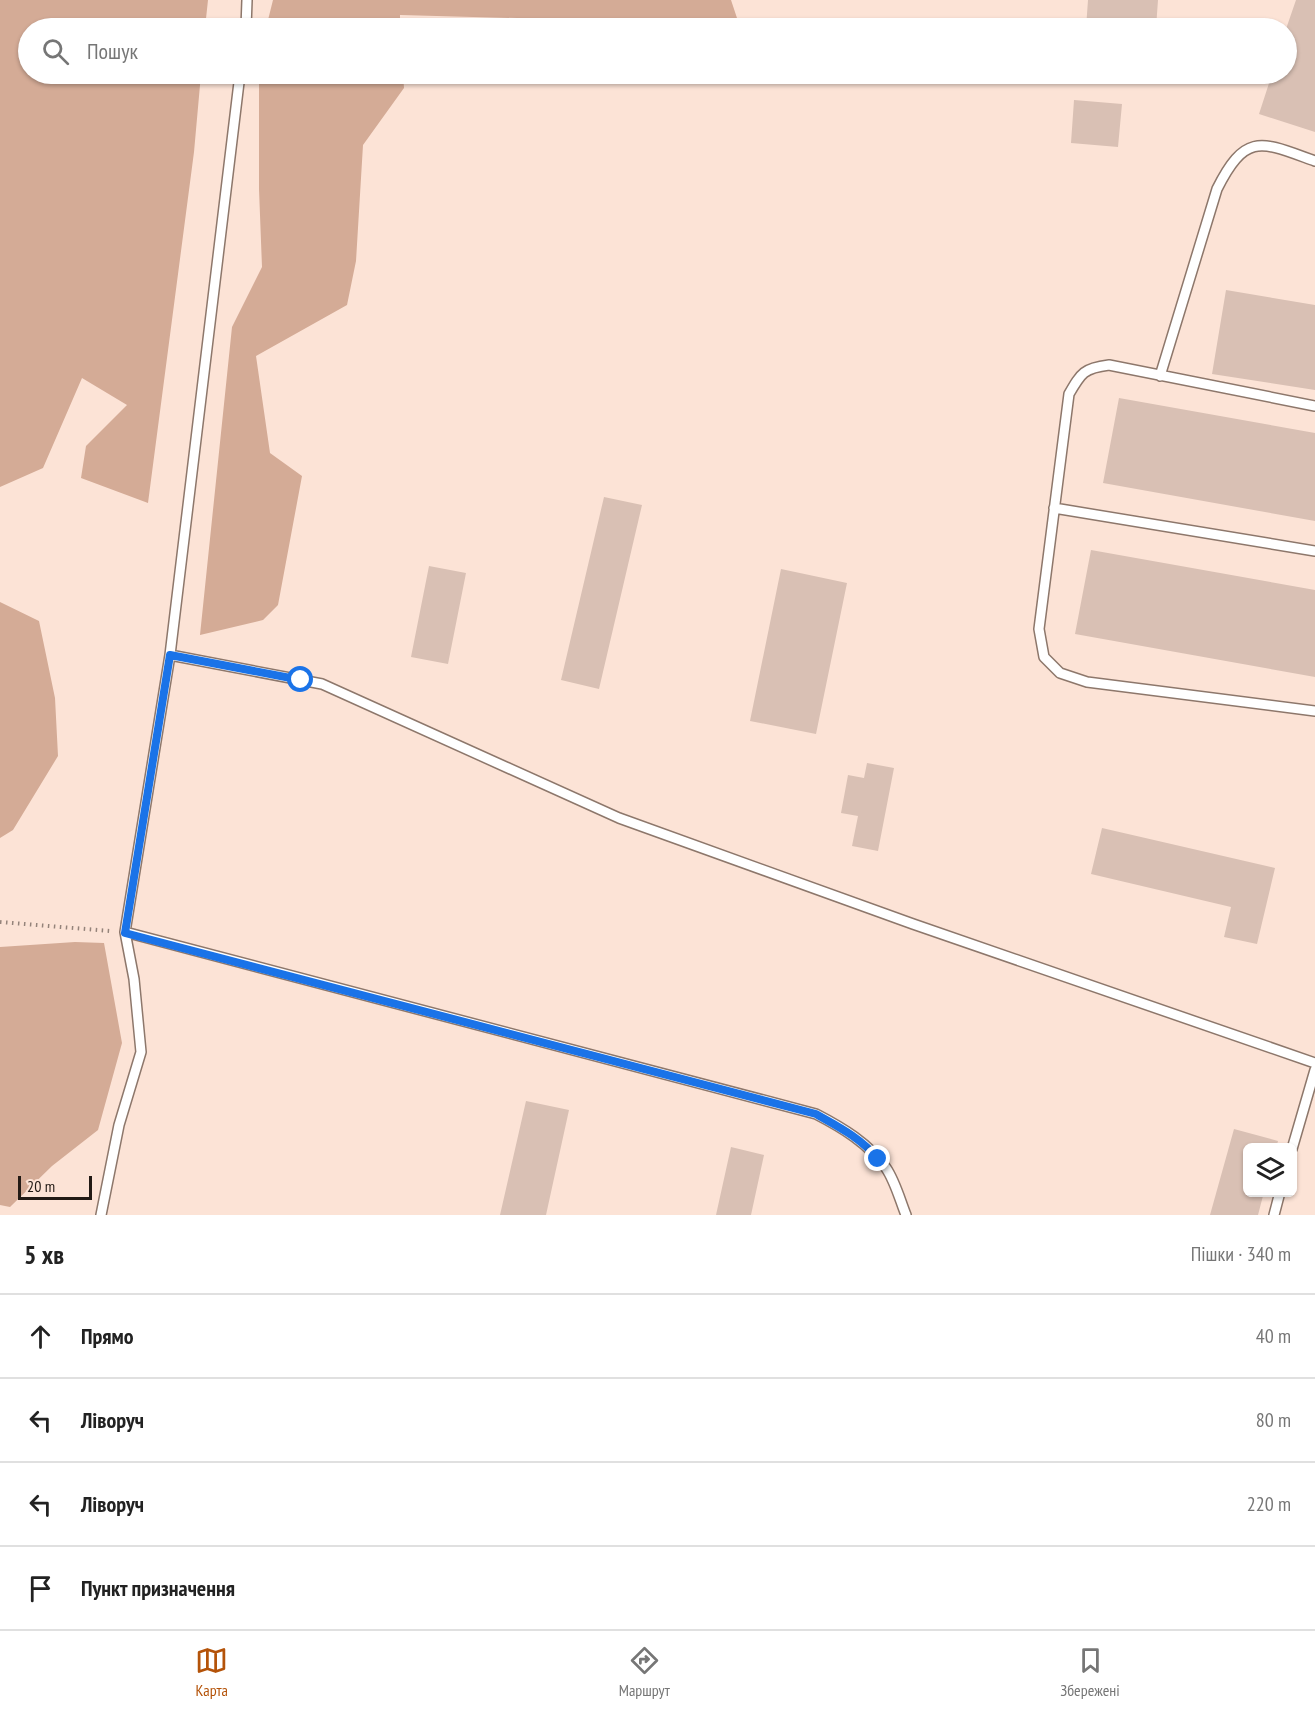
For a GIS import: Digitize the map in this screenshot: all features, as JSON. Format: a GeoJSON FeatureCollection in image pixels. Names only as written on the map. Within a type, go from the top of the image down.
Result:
{"type":"FeatureCollection","features":[{"type":"Feature","properties":{"kind":"lane"},"geometry":{"type":"LineString","coordinates":[[246,18],[247,0]]}},
{"type":"Feature","properties":{"kind":"lane"},"geometry":{"type":"LineString","coordinates":[[101,1215],[119,1125],[141,1052],[134,980],[125,933],[170,655],[239,84]]}},
{"type":"Feature","properties":{"kind":"lane"},"geometry":{"type":"LineString","coordinates":[[1160,376],[1217,189],[1227,169],[1240,153],[1255,146],[1275,147],[1315,161]]}},
{"type":"Feature","properties":{"kind":"lane"},"geometry":{"type":"LineString","coordinates":[[1315,406],[1109,365],[1093,367],[1079,377],[1069,394],[1039,629],[1044,657],[1060,674],[1087,682],[1315,711]]}},
{"type":"Feature","properties":{"kind":"lane"},"geometry":{"type":"LineString","coordinates":[[1054,508],[1315,551]]}},
{"type":"Feature","properties":{"kind":"lane"},"geometry":{"type":"LineString","coordinates":[[170,655],[322,684],[619,818],[913,924],[1315,1064]]}},
{"type":"Feature","properties":{"kind":"lane"},"geometry":{"type":"LineString","coordinates":[[125,933],[816,1114],[846,1130],[870,1149],[887,1170],[906,1215]]}},
{"type":"Feature","properties":{"kind":"lane"},"geometry":{"type":"LineString","coordinates":[[1295,1143],[1315,1070]]}},
{"type":"Feature","properties":{"kind":"lane"},"geometry":{"type":"LineString","coordinates":[[1274,1215],[1279,1197]]}},
{"type":"Feature","properties":{"kind":"path"},"geometry":{"type":"LineString","coordinates":[[0,922],[125,933]]}},
{"type":"Feature","properties":{"kind":"shaded area"},"geometry":{"type":"Polygon","coordinates":[[[0,0],[208,0],[206,18],[18,18],[18,84],[200,84],[194,152],[148,503],[81,478],[86,446],[127,405],[82,378],[43,468],[0,487],[0,0]]]}},
{"type":"Feature","properties":{"kind":"shaded area"},"geometry":{"type":"Polygon","coordinates":[[[273,0],[731,0],[737,18],[513,18],[400,15],[400,18],[268,18],[273,0]]]}},
{"type":"Feature","properties":{"kind":"shaded area"},"geometry":{"type":"Polygon","coordinates":[[[259,84],[404,84],[404,88],[363,145],[356,261],[347,305],[256,356],[270,453],[302,476],[278,605],[263,620],[200,635],[232,327],[262,267],[259,84]]]}},
{"type":"Feature","properties":{"kind":"shaded area"},"geometry":{"type":"Polygon","coordinates":[[[0,602],[39,621],[55,698],[58,756],[13,830],[0,838],[0,602]]]}},
{"type":"Feature","properties":{"kind":"shaded area"},"geometry":{"type":"Polygon","coordinates":[[[75,942],[104,943],[122,1043],[98,1130],[52,1166],[10,1207],[0,1205],[0,947],[75,942]]]}},
{"type":"Feature","properties":{"kind":"building"},"geometry":{"type":"Polygon","coordinates":[[[1088,0],[1158,0],[1157,18],[1087,18],[1088,0]]]}},
{"type":"Feature","properties":{"kind":"building"},"geometry":{"type":"Polygon","coordinates":[[[1296,0],[1315,0],[1315,132],[1259,114],[1269,84],[1297,84],[1297,18],[1290,18],[1296,0]]]}},
{"type":"Feature","properties":{"kind":"building"},"geometry":{"type":"Polygon","coordinates":[[[1074,100],[1122,104],[1118,147],[1071,143],[1074,100]]]}},
{"type":"Feature","properties":{"kind":"building"},"geometry":{"type":"Polygon","coordinates":[[[1226,290],[1315,305],[1315,390],[1212,374],[1226,290]]]}},
{"type":"Feature","properties":{"kind":"building"},"geometry":{"type":"Polygon","coordinates":[[[1119,398],[1315,433],[1315,521],[1103,483],[1119,398]]]}},
{"type":"Feature","properties":{"kind":"building"},"geometry":{"type":"Polygon","coordinates":[[[604,497],[642,505],[599,689],[561,680],[604,497]]]}},
{"type":"Feature","properties":{"kind":"building"},"geometry":{"type":"Polygon","coordinates":[[[1091,550],[1315,590],[1315,677],[1075,634],[1091,550]]]}},
{"type":"Feature","properties":{"kind":"building"},"geometry":{"type":"Polygon","coordinates":[[[429,566],[466,573],[448,664],[411,657],[429,566]]]}},
{"type":"Feature","properties":{"kind":"building"},"geometry":{"type":"Polygon","coordinates":[[[781,569],[847,583],[816,734],[750,721],[781,569]]]}},
{"type":"Feature","properties":{"kind":"building"},"geometry":{"type":"Polygon","coordinates":[[[867,763],[894,768],[878,851],[852,846],[858,816],[841,813],[848,775],[864,778],[867,763]]]}},
{"type":"Feature","properties":{"kind":"building"},"geometry":{"type":"Polygon","coordinates":[[[1102,828],[1275,868],[1257,944],[1224,937],[1231,907],[1091,874],[1102,828]]]}},
{"type":"Feature","properties":{"kind":"building"},"geometry":{"type":"Polygon","coordinates":[[[526,1101],[569,1110],[546,1215],[500,1215],[526,1101]]]}},
{"type":"Feature","properties":{"kind":"building"},"geometry":{"type":"Polygon","coordinates":[[[1234,1129],[1278,1141],[1277,1143],[1243,1143],[1243,1197],[1263,1197],[1258,1215],[1210,1215],[1234,1129]]]}},
{"type":"Feature","properties":{"kind":"building"},"geometry":{"type":"Polygon","coordinates":[[[731,1147],[764,1155],[751,1215],[716,1215],[731,1147]]]}},
{"type":"Feature","properties":{"kind":"route"},"geometry":{"type":"LineString","coordinates":[[301,680],[170,655],[125,933],[816,1114],[846,1130],[870,1149],[878,1159]]}}]}
